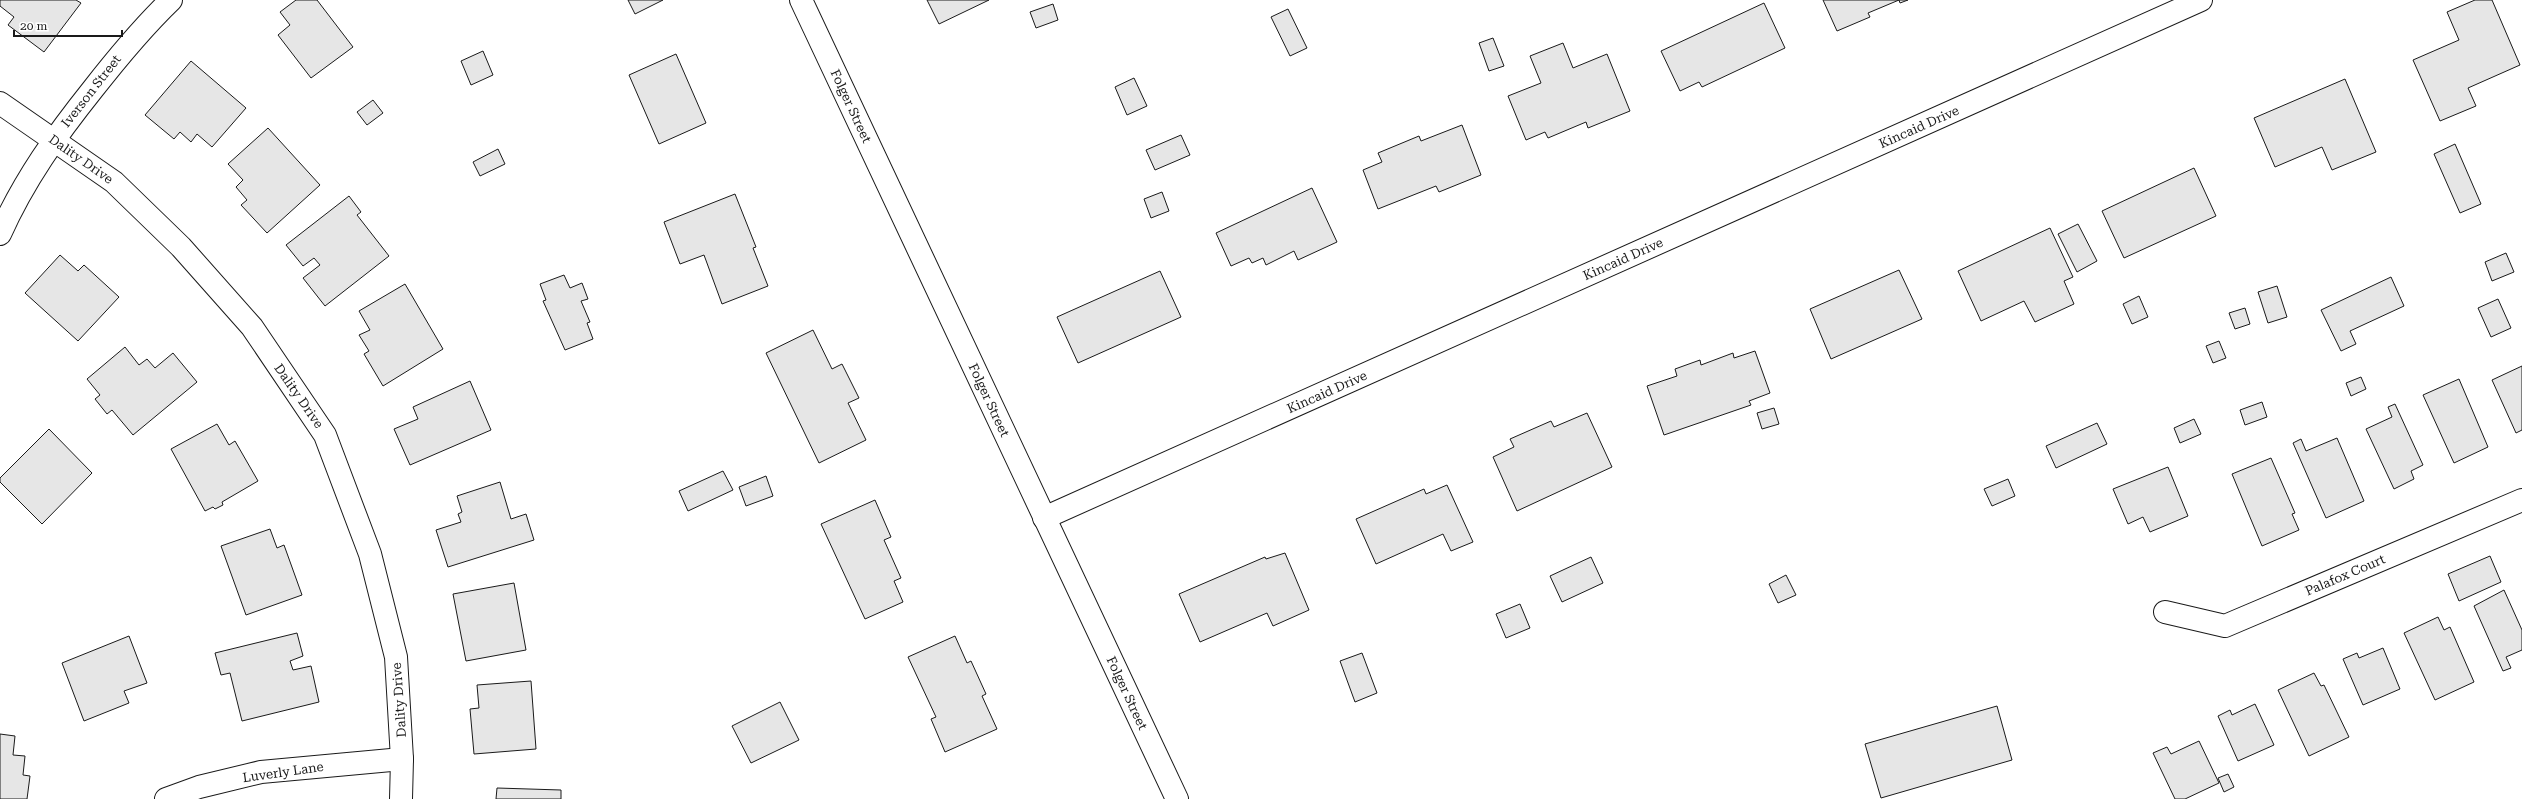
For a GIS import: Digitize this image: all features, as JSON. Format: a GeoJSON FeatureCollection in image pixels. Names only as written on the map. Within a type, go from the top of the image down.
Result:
{"type":"FeatureCollection","features":[{"type":"Feature","properties":{"kind":"street","name":"Iverson Street"},"geometry":{"type":"LineString","coordinates":[[0,234],[11,209],[53,140],[140,29],[171,0]]}},
{"type":"Feature","properties":{"kind":"street","name":"Folger Street"},"geometry":{"type":"LineString","coordinates":[[801,0],[1177,799]]}},
{"type":"Feature","properties":{"kind":"street","name":"Kincaid Drive"},"geometry":{"type":"LineString","coordinates":[[1044,518],[2201,0]]}},
{"type":"Feature","properties":{"kind":"street","name":"Dality Drive"},"geometry":{"type":"LineString","coordinates":[[0,103],[114,182],[181,247],[252,328],[325,434],[370,554],[396,657],[402,759],[401,799]]}},
{"type":"Feature","properties":{"kind":"street","name":"Palafox Court"},"geometry":{"type":"LineString","coordinates":[[2165,612],[2225,626],[2522,500]]}},
{"type":"Feature","properties":{"kind":"street","name":"Luverly Lane"},"geometry":{"type":"LineString","coordinates":[[166,799],[199,787],[261,772],[402,759]]}},
{"type":"Feature","properties":{"kind":"building"},"geometry":{"type":"Polygon","coordinates":[[[0,0],[76,0],[81,3],[44,52],[8,25],[14,17],[0,6],[0,0]]]}},
{"type":"Feature","properties":{"kind":"building"},"geometry":{"type":"Polygon","coordinates":[[[296,0],[317,0],[353,47],[311,78],[278,35],[290,25],[280,12],[296,0]]]}},
{"type":"Feature","properties":{"kind":"building"},"geometry":{"type":"Polygon","coordinates":[[[628,0],[663,0],[635,14],[628,0]]]}},
{"type":"Feature","properties":{"kind":"building"},"geometry":{"type":"Polygon","coordinates":[[[927,0],[989,0],[939,24],[927,0]]]}},
{"type":"Feature","properties":{"kind":"building"},"geometry":{"type":"Polygon","coordinates":[[[1823,0],[1899,0],[1868,13],[1870,17],[1837,31],[1823,0]]]}},
{"type":"Feature","properties":{"kind":"building"},"geometry":{"type":"Polygon","coordinates":[[[1899,0],[1908,0],[1900,3],[1899,0]]]}},
{"type":"Feature","properties":{"kind":"building"},"geometry":{"type":"Polygon","coordinates":[[[2475,0],[2492,0],[2520,65],[2468,88],[2476,106],[2440,121],[2413,60],[2459,40],[2447,12],[2475,0]]]}},
{"type":"Feature","properties":{"kind":"building"},"geometry":{"type":"Polygon","coordinates":[[[1764,3],[1785,48],[1702,87],[1699,82],[1680,91],[1661,51],[1764,3]]]}},
{"type":"Feature","properties":{"kind":"building"},"geometry":{"type":"Polygon","coordinates":[[[1053,4],[1058,20],[1036,28],[1030,12],[1053,4]]]}},
{"type":"Feature","properties":{"kind":"building"},"geometry":{"type":"Polygon","coordinates":[[[1288,9],[1307,48],[1290,56],[1271,17],[1288,9]]]}},
{"type":"Feature","properties":{"kind":"building"},"geometry":{"type":"Polygon","coordinates":[[[1493,38],[1504,66],[1489,71],[1479,43],[1493,38]]]}},
{"type":"Feature","properties":{"kind":"building"},"geometry":{"type":"Polygon","coordinates":[[[1563,43],[1573,68],[1607,54],[1630,111],[1588,128],[1586,122],[1548,138],[1545,132],[1526,140],[1508,96],[1541,83],[1530,56],[1563,43]]]}},
{"type":"Feature","properties":{"kind":"building"},"geometry":{"type":"Polygon","coordinates":[[[483,51],[493,75],[471,85],[461,61],[483,51]]]}},
{"type":"Feature","properties":{"kind":"building"},"geometry":{"type":"Polygon","coordinates":[[[676,54],[706,123],[659,144],[629,75],[676,54]]]}},
{"type":"Feature","properties":{"kind":"building"},"geometry":{"type":"Polygon","coordinates":[[[191,61],[246,108],[212,147],[197,134],[191,142],[180,132],[174,139],[145,115],[191,61]]]}},
{"type":"Feature","properties":{"kind":"building"},"geometry":{"type":"Polygon","coordinates":[[[1134,78],[1147,106],[1127,115],[1115,87],[1134,78]]]}},
{"type":"Feature","properties":{"kind":"building"},"geometry":{"type":"Polygon","coordinates":[[[2345,79],[2376,152],[2332,170],[2322,147],[2275,167],[2254,118],[2345,79]]]}},
{"type":"Feature","properties":{"kind":"building"},"geometry":{"type":"Polygon","coordinates":[[[373,100],[383,113],[367,125],[357,112],[373,100]]]}},
{"type":"Feature","properties":{"kind":"building"},"geometry":{"type":"Polygon","coordinates":[[[1462,125],[1481,175],[1439,192],[1436,186],[1378,209],[1363,170],[1382,162],[1378,153],[1419,136],[1421,141],[1462,125]]]}},
{"type":"Feature","properties":{"kind":"building"},"geometry":{"type":"Polygon","coordinates":[[[268,128],[320,185],[267,233],[241,205],[247,200],[236,187],[243,180],[228,164],[268,128]]]}},
{"type":"Feature","properties":{"kind":"building"},"geometry":{"type":"Polygon","coordinates":[[[1181,135],[1190,155],[1155,170],[1146,150],[1181,135]]]}},
{"type":"Feature","properties":{"kind":"building"},"geometry":{"type":"Polygon","coordinates":[[[2455,144],[2481,204],[2460,213],[2434,154],[2455,144]]]}},
{"type":"Feature","properties":{"kind":"building"},"geometry":{"type":"Polygon","coordinates":[[[498,149],[505,164],[480,176],[473,162],[498,149]]]}},
{"type":"Feature","properties":{"kind":"building"},"geometry":{"type":"Polygon","coordinates":[[[2194,168],[2216,216],[2124,258],[2102,211],[2194,168]]]}},
{"type":"Feature","properties":{"kind":"building"},"geometry":{"type":"Polygon","coordinates":[[[1312,188],[1337,242],[1298,260],[1294,251],[1266,265],[1263,258],[1252,263],[1249,258],[1231,266],[1216,233],[1312,188]]]}},
{"type":"Feature","properties":{"kind":"building"},"geometry":{"type":"Polygon","coordinates":[[[1162,192],[1169,211],[1151,218],[1144,199],[1162,192]]]}},
{"type":"Feature","properties":{"kind":"building"},"geometry":{"type":"Polygon","coordinates":[[[735,194],[756,247],[753,248],[768,286],[722,304],[704,255],[680,264],[664,222],[735,194]]]}},
{"type":"Feature","properties":{"kind":"building"},"geometry":{"type":"Polygon","coordinates":[[[349,196],[361,212],[357,215],[389,256],[325,306],[303,278],[320,265],[314,258],[303,266],[286,245],[349,196]]]}},
{"type":"Feature","properties":{"kind":"building"},"geometry":{"type":"Polygon","coordinates":[[[2078,224],[2097,261],[2077,272],[2058,234],[2078,224]]]}},
{"type":"Feature","properties":{"kind":"building"},"geometry":{"type":"Polygon","coordinates":[[[2050,228],[2073,277],[2064,281],[2074,304],[2035,322],[2024,301],[1981,321],[1958,271],[2050,228]]]}},
{"type":"Feature","properties":{"kind":"building"},"geometry":{"type":"Polygon","coordinates":[[[2506,253],[2514,272],[2492,281],[2485,262],[2506,253]]]}},
{"type":"Feature","properties":{"kind":"building"},"geometry":{"type":"Polygon","coordinates":[[[60,255],[78,271],[84,265],[119,297],[78,341],[25,293],[60,255]]]}},
{"type":"Feature","properties":{"kind":"building"},"geometry":{"type":"Polygon","coordinates":[[[1899,270],[1922,319],[1831,359],[1810,309],[1899,270]]]}},
{"type":"Feature","properties":{"kind":"building"},"geometry":{"type":"Polygon","coordinates":[[[1160,271],[1181,317],[1078,363],[1057,317],[1160,271]]]}},
{"type":"Feature","properties":{"kind":"building"},"geometry":{"type":"Polygon","coordinates":[[[564,275],[570,288],[582,283],[588,299],[581,301],[590,322],[587,323],[593,339],[565,350],[543,301],[546,300],[540,284],[564,275]]]}},
{"type":"Feature","properties":{"kind":"building"},"geometry":{"type":"Polygon","coordinates":[[[2391,277],[2404,306],[2350,331],[2356,344],[2341,351],[2321,310],[2391,277]]]}},
{"type":"Feature","properties":{"kind":"building"},"geometry":{"type":"Polygon","coordinates":[[[405,284],[443,349],[383,386],[364,354],[369,351],[359,335],[370,330],[359,311],[405,284]]]}},
{"type":"Feature","properties":{"kind":"building"},"geometry":{"type":"Polygon","coordinates":[[[2277,286],[2287,317],[2268,323],[2258,292],[2277,286]]]}},
{"type":"Feature","properties":{"kind":"building"},"geometry":{"type":"Polygon","coordinates":[[[2139,296],[2148,317],[2132,324],[2123,304],[2139,296]]]}},
{"type":"Feature","properties":{"kind":"building"},"geometry":{"type":"Polygon","coordinates":[[[2498,299],[2511,328],[2491,337],[2478,308],[2498,299]]]}},
{"type":"Feature","properties":{"kind":"building"},"geometry":{"type":"Polygon","coordinates":[[[2245,308],[2250,324],[2235,329],[2229,313],[2245,308]]]}},
{"type":"Feature","properties":{"kind":"building"},"geometry":{"type":"Polygon","coordinates":[[[813,330],[832,369],[842,364],[859,398],[848,403],[866,440],[819,463],[766,353],[813,330]]]}},
{"type":"Feature","properties":{"kind":"building"},"geometry":{"type":"Polygon","coordinates":[[[2219,341],[2226,358],[2213,363],[2206,346],[2219,341]]]}},
{"type":"Feature","properties":{"kind":"building"},"geometry":{"type":"Polygon","coordinates":[[[125,347],[139,365],[147,359],[155,368],[173,353],[197,382],[133,435],[112,410],[107,414],[95,399],[100,395],[87,379],[125,347]]]}},
{"type":"Feature","properties":{"kind":"building"},"geometry":{"type":"Polygon","coordinates":[[[1755,351],[1770,393],[1749,401],[1751,405],[1664,435],[1647,386],[1677,376],[1675,369],[1700,360],[1701,365],[1733,353],[1734,358],[1755,351]]]}},
{"type":"Feature","properties":{"kind":"building"},"geometry":{"type":"Polygon","coordinates":[[[2522,366],[2522,430],[2516,433],[2492,380],[2522,366]]]}},
{"type":"Feature","properties":{"kind":"building"},"geometry":{"type":"Polygon","coordinates":[[[2361,377],[2366,389],[2351,396],[2346,383],[2361,377]]]}},
{"type":"Feature","properties":{"kind":"building"},"geometry":{"type":"Polygon","coordinates":[[[2459,379],[2488,447],[2454,463],[2423,395],[2459,379]]]}},
{"type":"Feature","properties":{"kind":"building"},"geometry":{"type":"Polygon","coordinates":[[[470,381],[491,430],[410,465],[394,429],[418,419],[413,407],[470,381]]]}},
{"type":"Feature","properties":{"kind":"building"},"geometry":{"type":"Polygon","coordinates":[[[2262,402],[2267,417],[2245,425],[2240,410],[2262,402]]]}},
{"type":"Feature","properties":{"kind":"building"},"geometry":{"type":"Polygon","coordinates":[[[2395,404],[2423,465],[2411,471],[2414,479],[2394,489],[2366,429],[2392,417],[2388,407],[2395,404]]]}},
{"type":"Feature","properties":{"kind":"building"},"geometry":{"type":"Polygon","coordinates":[[[1774,408],[1779,424],[1762,429],[1757,413],[1774,408]]]}},
{"type":"Feature","properties":{"kind":"building"},"geometry":{"type":"Polygon","coordinates":[[[1587,413],[1612,467],[1517,511],[1493,457],[1514,447],[1510,439],[1551,421],[1554,427],[1587,413]]]}},
{"type":"Feature","properties":{"kind":"building"},"geometry":{"type":"Polygon","coordinates":[[[2194,419],[2201,434],[2180,443],[2174,428],[2194,419]]]}},
{"type":"Feature","properties":{"kind":"building"},"geometry":{"type":"Polygon","coordinates":[[[2097,423],[2107,444],[2056,468],[2046,446],[2097,423]]]}},
{"type":"Feature","properties":{"kind":"building"},"geometry":{"type":"Polygon","coordinates":[[[217,424],[229,445],[235,441],[258,481],[222,502],[223,505],[215,509],[213,507],[205,511],[171,449],[217,424]]]}},
{"type":"Feature","properties":{"kind":"building"},"geometry":{"type":"Polygon","coordinates":[[[49,429],[92,473],[42,524],[0,482],[0,478],[49,429]]]}},
{"type":"Feature","properties":{"kind":"building"},"geometry":{"type":"Polygon","coordinates":[[[2337,438],[2364,501],[2326,518],[2293,443],[2301,439],[2306,451],[2337,438]]]}},
{"type":"Feature","properties":{"kind":"building"},"geometry":{"type":"Polygon","coordinates":[[[2271,458],[2295,513],[2292,514],[2299,530],[2262,546],[2232,474],[2271,458]]]}},
{"type":"Feature","properties":{"kind":"building"},"geometry":{"type":"Polygon","coordinates":[[[2168,467],[2188,516],[2150,532],[2143,517],[2128,524],[2113,489],[2168,467]]]}},
{"type":"Feature","properties":{"kind":"building"},"geometry":{"type":"Polygon","coordinates":[[[723,471],[733,490],[688,511],[679,491],[723,471]]]}},
{"type":"Feature","properties":{"kind":"building"},"geometry":{"type":"Polygon","coordinates":[[[766,476],[773,496],[746,506],[739,487],[766,476]]]}},
{"type":"Feature","properties":{"kind":"building"},"geometry":{"type":"Polygon","coordinates":[[[2008,479],[2015,496],[1992,506],[1984,489],[2008,479]]]}},
{"type":"Feature","properties":{"kind":"building"},"geometry":{"type":"Polygon","coordinates":[[[500,482],[511,519],[526,514],[534,540],[448,567],[436,530],[461,522],[458,514],[462,512],[457,496],[500,482]]]}},
{"type":"Feature","properties":{"kind":"building"},"geometry":{"type":"Polygon","coordinates":[[[1447,485],[1473,542],[1451,551],[1443,534],[1376,564],[1356,519],[1424,489],[1426,494],[1447,485]]]}},
{"type":"Feature","properties":{"kind":"building"},"geometry":{"type":"Polygon","coordinates":[[[875,500],[891,537],[884,540],[901,578],[894,581],[903,602],[865,619],[821,524],[875,500]]]}},
{"type":"Feature","properties":{"kind":"building"},"geometry":{"type":"Polygon","coordinates":[[[270,529],[277,548],[284,545],[302,595],[246,615],[221,546],[270,529]]]}},
{"type":"Feature","properties":{"kind":"building"},"geometry":{"type":"Polygon","coordinates":[[[1285,553],[1309,610],[1273,626],[1267,613],[1200,642],[1179,594],[1265,557],[1266,559],[1285,553]]]}},
{"type":"Feature","properties":{"kind":"building"},"geometry":{"type":"Polygon","coordinates":[[[2490,556],[2501,582],[2459,601],[2448,574],[2490,556]]]}},
{"type":"Feature","properties":{"kind":"building"},"geometry":{"type":"Polygon","coordinates":[[[1591,557],[1603,583],[1562,602],[1550,576],[1591,557]]]}},
{"type":"Feature","properties":{"kind":"building"},"geometry":{"type":"Polygon","coordinates":[[[1786,575],[1796,595],[1778,603],[1769,584],[1786,575]]]}},
{"type":"Feature","properties":{"kind":"building"},"geometry":{"type":"Polygon","coordinates":[[[514,583],[526,650],[466,661],[453,594],[514,583]]]}},
{"type":"Feature","properties":{"kind":"building"},"geometry":{"type":"Polygon","coordinates":[[[2504,590],[2522,630],[2522,650],[2506,657],[2511,668],[2503,671],[2474,606],[2504,590]]]}},
{"type":"Feature","properties":{"kind":"building"},"geometry":{"type":"Polygon","coordinates":[[[1520,604],[1530,628],[1506,638],[1496,614],[1520,604]]]}},
{"type":"Feature","properties":{"kind":"building"},"geometry":{"type":"Polygon","coordinates":[[[2438,617],[2444,630],[2450,627],[2474,682],[2435,700],[2404,633],[2438,617]]]}},
{"type":"Feature","properties":{"kind":"building"},"geometry":{"type":"Polygon","coordinates":[[[297,633],[303,656],[290,661],[293,670],[311,666],[319,702],[242,721],[230,673],[221,675],[215,653],[297,633]]]}},
{"type":"Feature","properties":{"kind":"building"},"geometry":{"type":"Polygon","coordinates":[[[129,636],[147,683],[124,691],[129,703],[84,721],[62,663],[129,636]]]}},
{"type":"Feature","properties":{"kind":"building"},"geometry":{"type":"Polygon","coordinates":[[[955,636],[967,663],[971,661],[986,694],[982,696],[997,729],[945,752],[931,719],[936,717],[908,657],[955,636]]]}},
{"type":"Feature","properties":{"kind":"building"},"geometry":{"type":"Polygon","coordinates":[[[2383,648],[2400,689],[2363,705],[2343,659],[2357,653],[2359,658],[2383,648]]]}},
{"type":"Feature","properties":{"kind":"building"},"geometry":{"type":"Polygon","coordinates":[[[1362,653],[1377,693],[1355,702],[1340,661],[1362,653]]]}},
{"type":"Feature","properties":{"kind":"building"},"geometry":{"type":"Polygon","coordinates":[[[2314,673],[2321,686],[2324,685],[2349,737],[2309,756],[2278,690],[2314,673]]]}},
{"type":"Feature","properties":{"kind":"building"},"geometry":{"type":"Polygon","coordinates":[[[531,681],[536,749],[474,754],[470,709],[479,708],[477,685],[531,681]]]}},
{"type":"Feature","properties":{"kind":"building"},"geometry":{"type":"Polygon","coordinates":[[[780,702],[799,740],[751,763],[732,726],[780,702]]]}},
{"type":"Feature","properties":{"kind":"building"},"geometry":{"type":"Polygon","coordinates":[[[2255,704],[2274,745],[2238,761],[2218,716],[2230,710],[2232,715],[2255,704]]]}},
{"type":"Feature","properties":{"kind":"building"},"geometry":{"type":"Polygon","coordinates":[[[1997,706],[2012,760],[1881,798],[1865,744],[1997,706]]]}},
{"type":"Feature","properties":{"kind":"building"},"geometry":{"type":"Polygon","coordinates":[[[0,734],[15,736],[13,755],[25,756],[23,775],[30,776],[27,799],[0,799],[0,734]]]}},
{"type":"Feature","properties":{"kind":"building"},"geometry":{"type":"Polygon","coordinates":[[[2199,741],[2219,783],[2185,799],[2175,799],[2153,753],[2167,747],[2171,754],[2199,741]]]}},
{"type":"Feature","properties":{"kind":"building"},"geometry":{"type":"Polygon","coordinates":[[[2228,774],[2234,787],[2224,792],[2218,778],[2228,774]]]}},
{"type":"Feature","properties":{"kind":"building"},"geometry":{"type":"Polygon","coordinates":[[[497,788],[561,790],[561,799],[496,799],[497,788]]]}}]}
